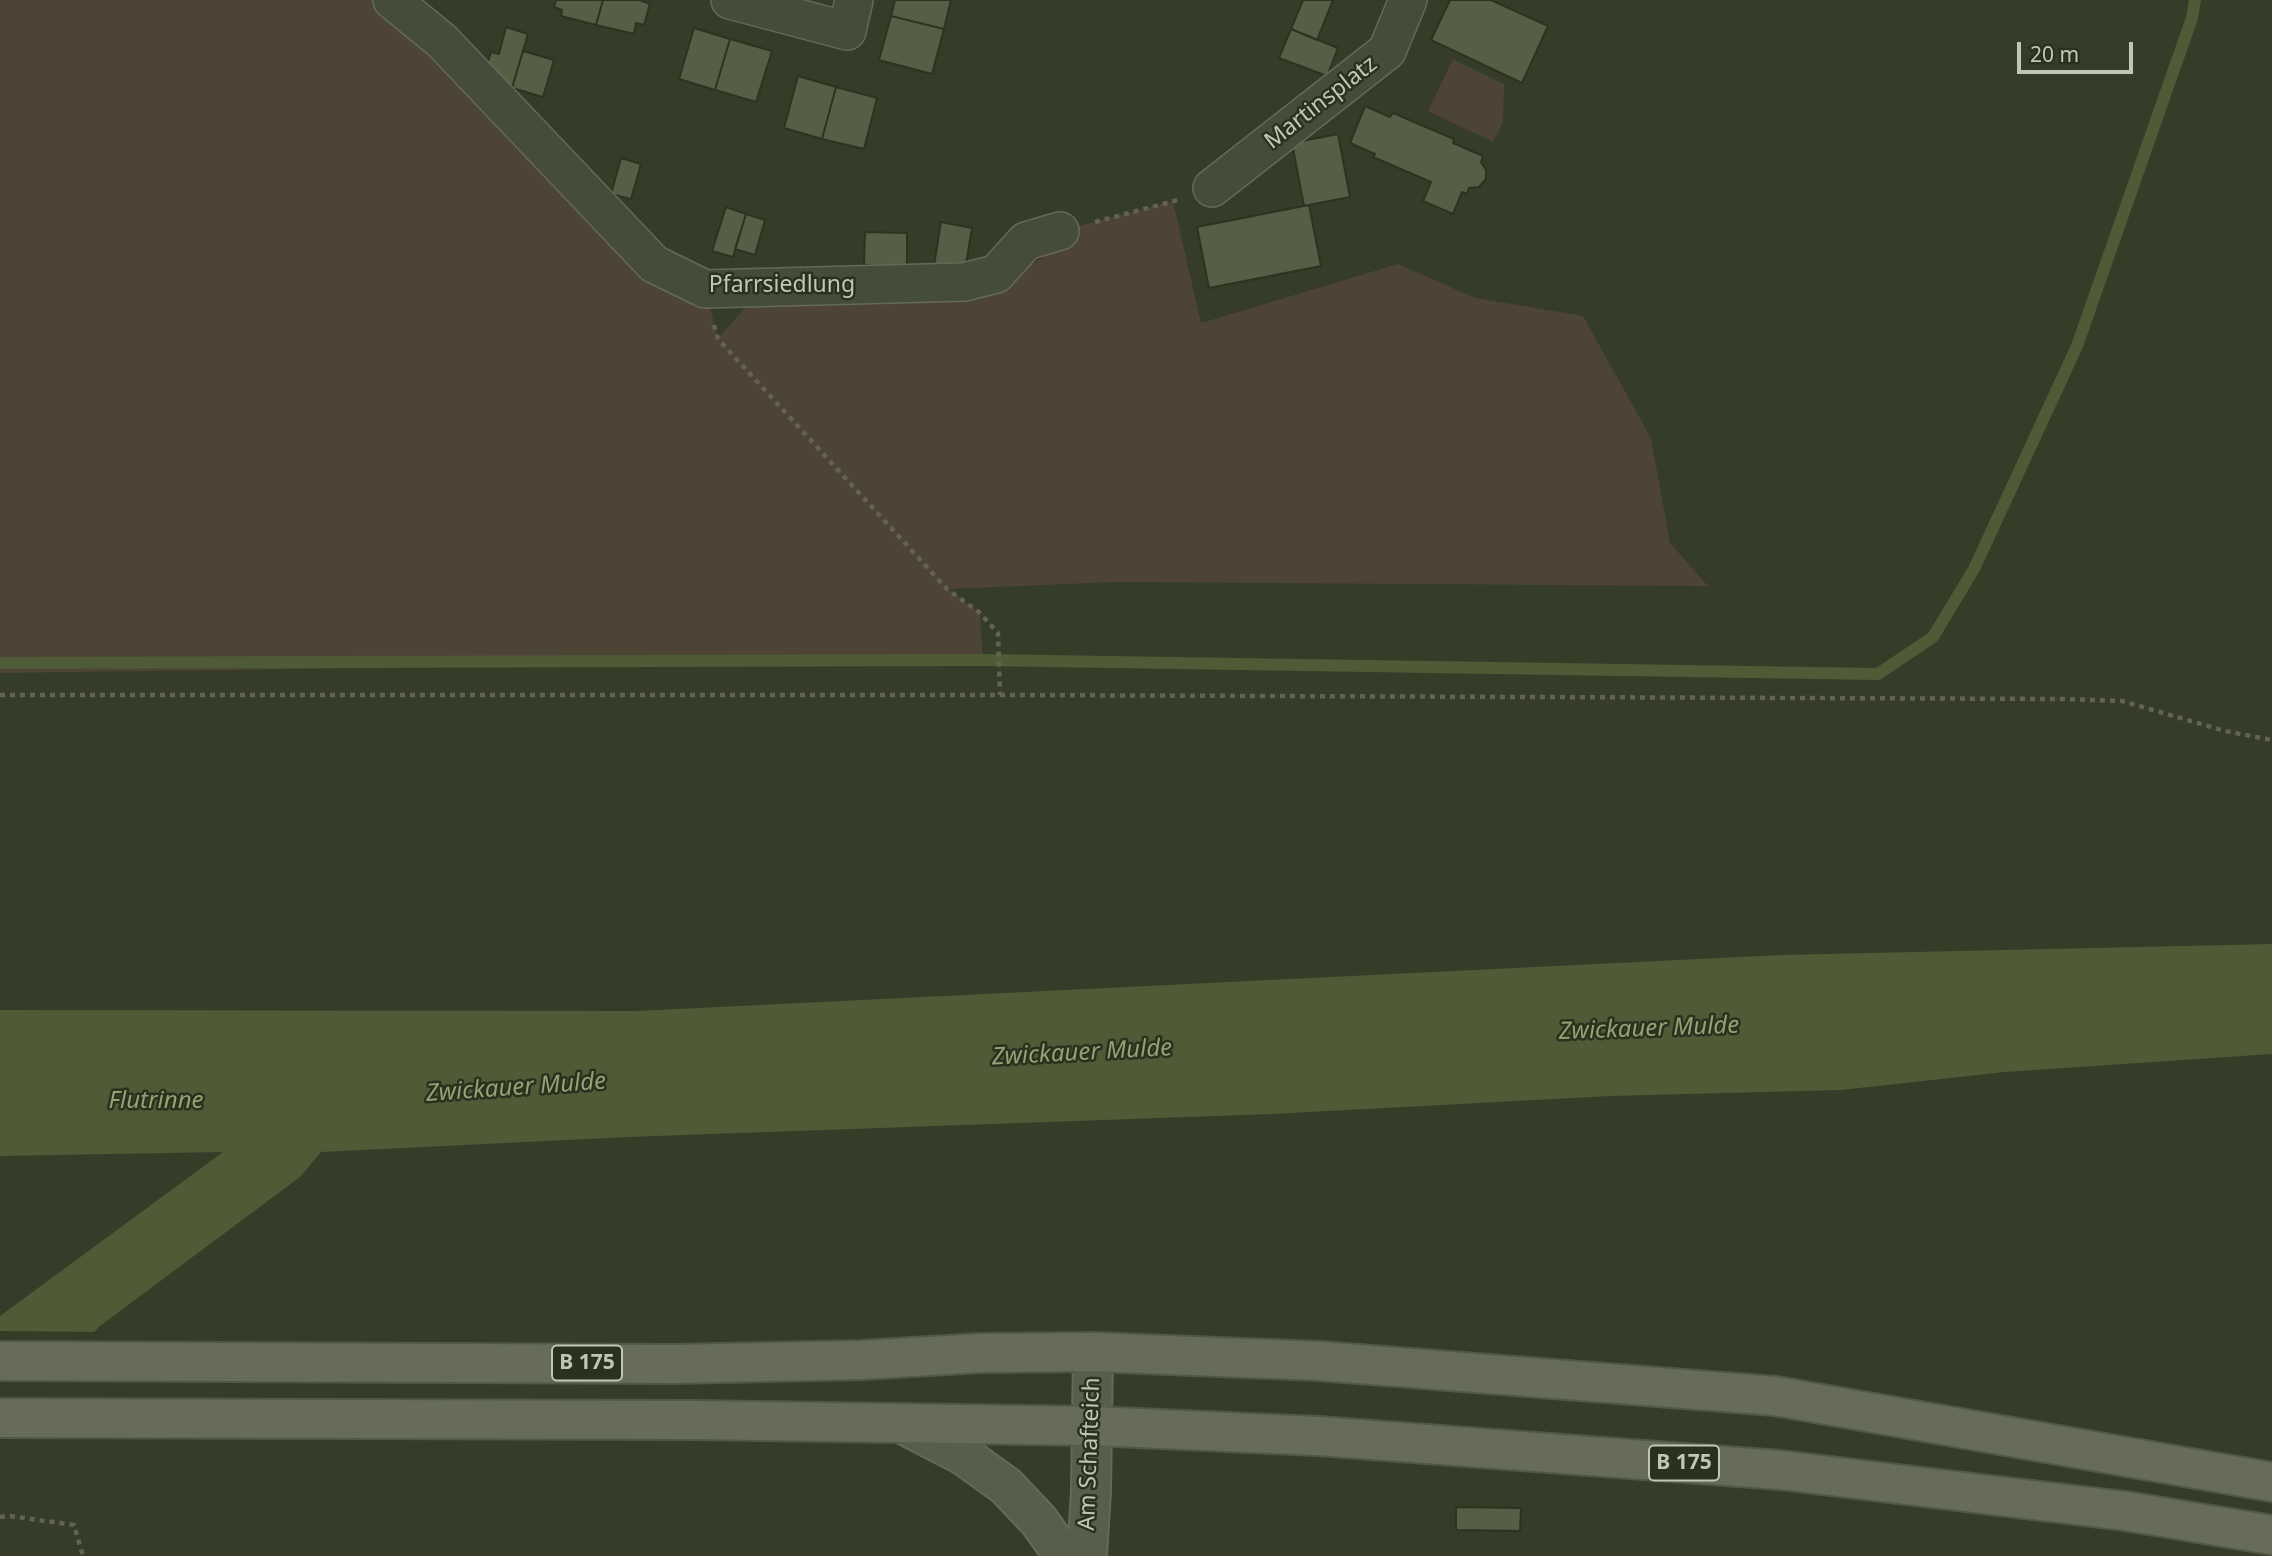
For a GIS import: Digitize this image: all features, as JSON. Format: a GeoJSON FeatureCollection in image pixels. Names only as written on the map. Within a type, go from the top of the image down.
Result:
{"type":"FeatureCollection","features":[{"type":"Feature","properties":{"kind":"main road","name":"B 175"},"geometry":{"type":"LineString","coordinates":[[0,1360],[674,1364],[860,1360],[981,1353],[1093,1352],[1319,1361],[1775,1396],[2272,1482]]}},
{"type":"Feature","properties":{"kind":"main road","name":"B 175"},"geometry":{"type":"LineString","coordinates":[[0,1418],[694,1420],[1093,1426],[1318,1436],[1780,1470],[2125,1511],[2272,1535]]}},
{"type":"Feature","properties":{"kind":"street","name":"Pfarrsiedlung"},"geometry":{"type":"LineString","coordinates":[[392,0],[442,41],[654,264],[705,289],[964,282],[996,274],[1026,242],[1060,231]]}},
{"type":"Feature","properties":{"kind":"street"},"geometry":{"type":"LineString","coordinates":[[730,0],[847,31],[855,0]]}},
{"type":"Feature","properties":{"kind":"street","name":"Martinsplatz"},"geometry":{"type":"LineString","coordinates":[[1212,188],[1387,51],[1408,0]]}},
{"type":"Feature","properties":{"kind":"street","name":"Am Schafteich"},"geometry":{"type":"LineString","coordinates":[[1087,1556],[1093,1426],[1093,1352]]}},
{"type":"Feature","properties":{"kind":"street"},"geometry":{"type":"LineString","coordinates":[[903,1424],[963,1455],[1006,1486],[1039,1521],[1064,1556]]}},
{"type":"Feature","properties":{"kind":"path"},"geometry":{"type":"LineString","coordinates":[[1060,231],[1212,188]]}},
{"type":"Feature","properties":{"kind":"path"},"geometry":{"type":"LineString","coordinates":[[705,289],[718,339],[947,589],[980,613],[998,633],[1000,695]]}},
{"type":"Feature","properties":{"kind":"path"},"geometry":{"type":"LineString","coordinates":[[0,695],[2062,699],[2122,701],[2225,731],[2272,740]]}},
{"type":"Feature","properties":{"kind":"path"},"geometry":{"type":"LineString","coordinates":[[0,1517],[74,1525],[83,1556]]}},
{"type":"Feature","properties":{"kind":"shaded area"},"geometry":{"type":"Polygon","coordinates":[[[0,0],[392,0],[705,289],[718,338],[757,295],[1016,275],[1058,248],[1060,231],[1173,201],[1201,323],[1398,264],[1475,298],[1583,316],[1651,438],[1670,543],[1708,586],[1117,582],[948,589],[980,613],[983,660],[0,673],[0,0]]]}},
{"type":"Feature","properties":{"kind":"shaded area"},"geometry":{"type":"Polygon","coordinates":[[[1453,59],[1504,84],[1503,122],[1493,142],[1428,111],[1453,59]]]}},
{"type":"Feature","properties":{"kind":"water"},"geometry":{"type":"Polygon","coordinates":[[[2272,944],[2272,1054],[2005,1072],[1841,1090],[1611,1096],[1272,1114],[628,1137],[321,1152],[300,1177],[100,1326],[0,1427],[0,1316],[223,1152],[0,1156],[0,1010],[637,1011],[1780,955],[2272,944]]]}},
{"type":"Feature","properties":{"kind":"pier"},"geometry":{"type":"Polygon","coordinates":[[[0,1331],[99,1332],[0,1430],[0,1331]]]}},
{"type":"Feature","properties":{"kind":"building"},"geometry":{"type":"Polygon","coordinates":[[[556,0],[603,0],[596,25],[561,16],[562,10],[554,7],[556,0]]]}},
{"type":"Feature","properties":{"kind":"building"},"geometry":{"type":"Polygon","coordinates":[[[603,0],[640,0],[650,4],[644,25],[636,23],[634,34],[596,25],[603,0]]]}},
{"type":"Feature","properties":{"kind":"building"},"geometry":{"type":"Polygon","coordinates":[[[895,0],[951,0],[944,29],[891,16],[895,0]]]}},
{"type":"Feature","properties":{"kind":"building"},"geometry":{"type":"Polygon","coordinates":[[[1303,0],[1333,0],[1317,40],[1291,29],[1303,0]]]}},
{"type":"Feature","properties":{"kind":"building"},"geometry":{"type":"Polygon","coordinates":[[[1450,0],[1491,0],[1548,26],[1522,83],[1431,40],[1450,0]]]}},
{"type":"Feature","properties":{"kind":"building"},"geometry":{"type":"Polygon","coordinates":[[[891,16],[944,29],[932,74],[879,60],[891,16]]]}},
{"type":"Feature","properties":{"kind":"building"},"geometry":{"type":"Polygon","coordinates":[[[506,27],[528,34],[512,88],[487,65],[491,52],[499,54],[506,27]]]}},
{"type":"Feature","properties":{"kind":"building"},"geometry":{"type":"Polygon","coordinates":[[[694,28],[730,39],[715,90],[679,79],[694,28]]]}},
{"type":"Feature","properties":{"kind":"building"},"geometry":{"type":"Polygon","coordinates":[[[1291,29],[1338,48],[1327,76],[1279,58],[1291,29]]]}},
{"type":"Feature","properties":{"kind":"building"},"geometry":{"type":"Polygon","coordinates":[[[730,39],[772,51],[756,102],[715,90],[730,39]]]}},
{"type":"Feature","properties":{"kind":"building"},"geometry":{"type":"Polygon","coordinates":[[[523,51],[554,60],[543,97],[512,88],[523,51]]]}},
{"type":"Feature","properties":{"kind":"building"},"geometry":{"type":"Polygon","coordinates":[[[798,76],[836,87],[822,139],[784,128],[798,76]]]}},
{"type":"Feature","properties":{"kind":"building"},"geometry":{"type":"Polygon","coordinates":[[[836,87],[877,98],[864,149],[822,139],[836,87]]]}},
{"type":"Feature","properties":{"kind":"building"},"geometry":{"type":"Polygon","coordinates":[[[1365,106],[1390,117],[1393,113],[1454,139],[1453,143],[1483,156],[1481,162],[1486,170],[1486,179],[1479,187],[1469,188],[1467,194],[1462,192],[1453,214],[1423,201],[1431,182],[1373,157],[1375,154],[1350,143],[1365,106]]]}},
{"type":"Feature","properties":{"kind":"building"},"geometry":{"type":"Polygon","coordinates":[[[1338,134],[1350,197],[1304,206],[1292,143],[1338,134]]]}},
{"type":"Feature","properties":{"kind":"building"},"geometry":{"type":"Polygon","coordinates":[[[621,158],[641,164],[631,199],[611,194],[621,158]]]}},
{"type":"Feature","properties":{"kind":"building"},"geometry":{"type":"Polygon","coordinates":[[[1309,205],[1321,266],[1209,288],[1197,227],[1309,205]]]}},
{"type":"Feature","properties":{"kind":"building"},"geometry":{"type":"Polygon","coordinates":[[[726,207],[746,214],[733,257],[712,251],[726,207]]]}},
{"type":"Feature","properties":{"kind":"building"},"geometry":{"type":"Polygon","coordinates":[[[746,214],[765,220],[755,255],[735,249],[746,214]]]}},
{"type":"Feature","properties":{"kind":"building"},"geometry":{"type":"Polygon","coordinates":[[[941,222],[972,228],[965,270],[934,265],[941,222]]]}},
{"type":"Feature","properties":{"kind":"building"},"geometry":{"type":"Polygon","coordinates":[[[865,232],[907,233],[907,268],[864,265],[865,232]]]}},
{"type":"Feature","properties":{"kind":"building"},"geometry":{"type":"Polygon","coordinates":[[[1456,1507],[1521,1508],[1520,1531],[1456,1530],[1456,1507]]]}},
{"type":"Feature","properties":{"kind":"waterway"},"geometry":{"type":"LineString","coordinates":[[0,663],[983,660],[1878,674],[1933,637],[1974,569],[2077,346],[2192,18],[2195,0]]}},
{"type":"Feature","properties":{"kind":"water label","name":"Zwickauer Mulde"},"geometry":{"type":"Point","coordinates":[1649,1029]}},
{"type":"Feature","properties":{"kind":"water label","name":"Zwickauer Mulde"},"geometry":{"type":"Point","coordinates":[1082,1053]}},
{"type":"Feature","properties":{"kind":"water label","name":"Zwickauer Mulde"},"geometry":{"type":"Point","coordinates":[516,1088]}},
{"type":"Feature","properties":{"kind":"water label","name":"Flutrinne"},"geometry":{"type":"Point","coordinates":[156,1101]}}]}
